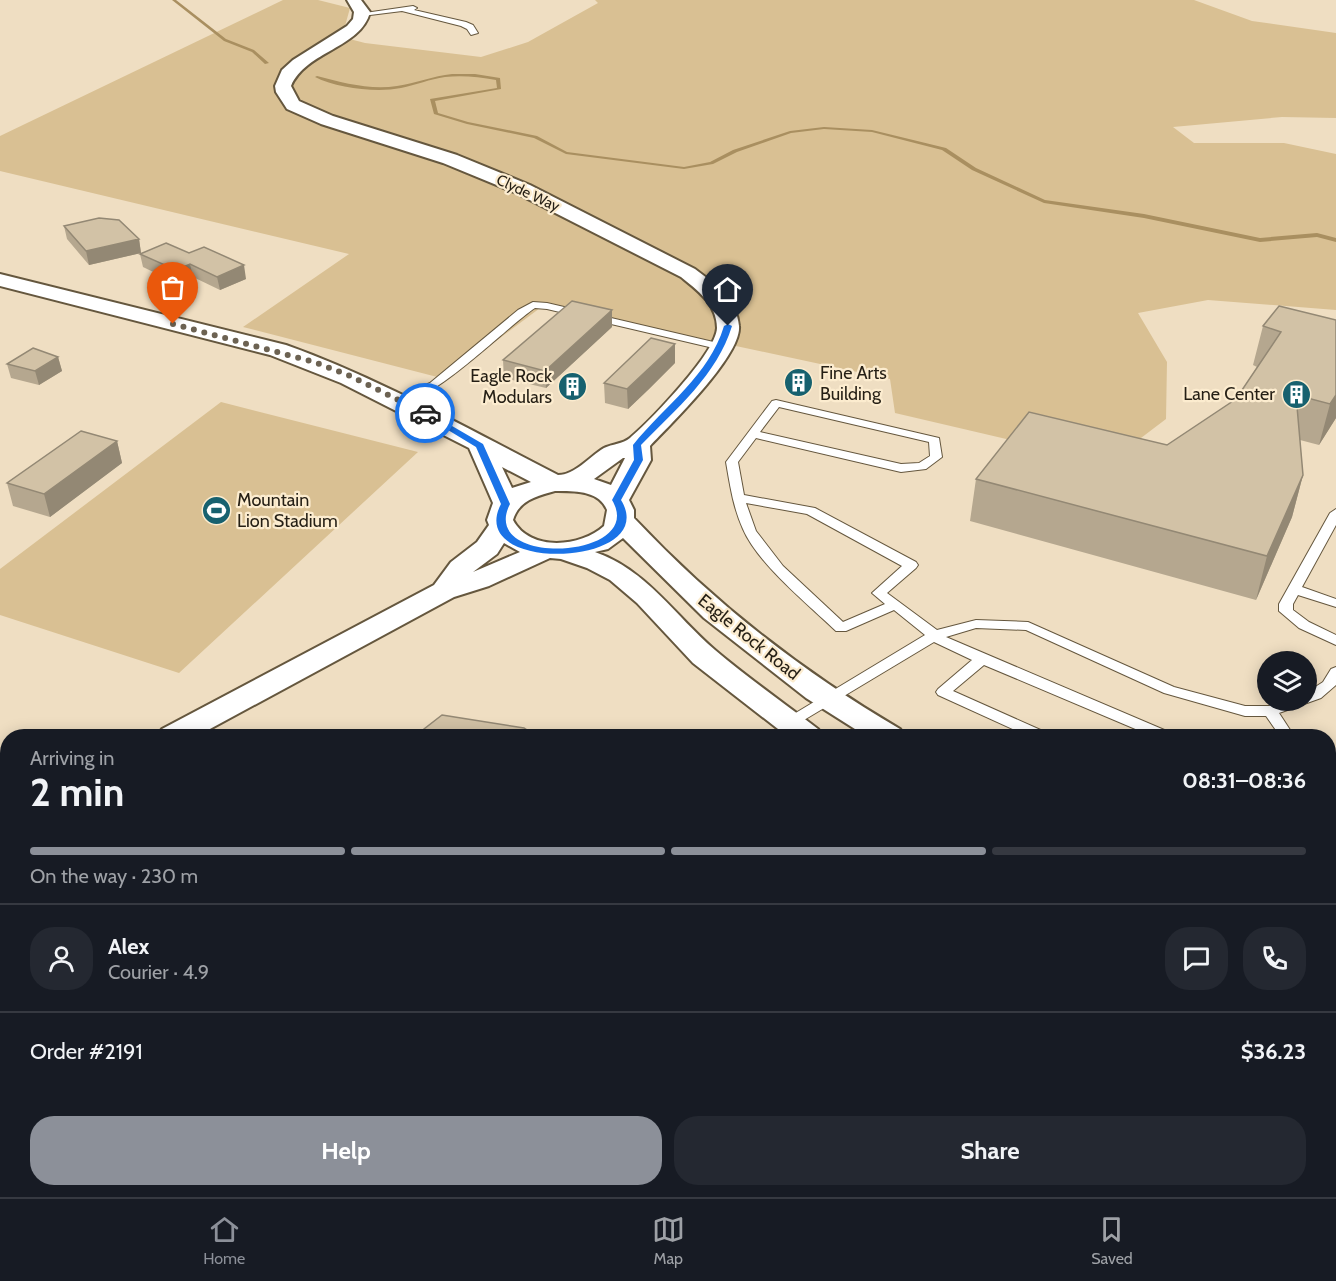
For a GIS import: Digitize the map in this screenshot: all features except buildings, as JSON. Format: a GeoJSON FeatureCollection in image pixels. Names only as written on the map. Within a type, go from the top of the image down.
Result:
{"type":"FeatureCollection","features":[{"type":"Feature","properties":{"kind":"street","name":"Clyde Way"},"geometry":{"type":"LineString","coordinates":[[358,7],[352,29],[299,63],[288,74],[283,86],[284,92],[293,105],[327,120],[481,171],[673,264],[703,283],[718,299],[728,326],[722,347],[703,376],[637,445]]}},
{"type":"Feature","properties":{"kind":"street","name":"Eagle Rock Road"},"geometry":{"type":"LineString","coordinates":[[0,280],[278,350],[348,375],[399,400],[480,446],[562,483],[597,488],[619,510],[651,553],[687,587],[780,665],[878,729]]}},
{"type":"Feature","properties":{"kind":"street"},"geometry":{"type":"LineString","coordinates":[[186,729],[444,591],[555,551],[587,548],[604,541],[616,531],[619,510],[638,460],[637,445],[614,453],[562,483],[535,487],[518,494],[503,515],[487,548],[461,568],[444,591]]}},
{"type":"Feature","properties":{"kind":"street"},"geometry":{"type":"LineString","coordinates":[[480,446],[510,538],[524,546],[597,562],[620,574],[647,597],[704,656],[797,729]]}},
{"type":"Feature","properties":{"kind":"lane"},"geometry":{"type":"LineString","coordinates":[[358,7],[409,9],[463,24],[470,27],[474,33]]}},
{"type":"Feature","properties":{"kind":"lane"},"geometry":{"type":"LineString","coordinates":[[399,400],[434,385],[533,305],[547,306],[722,347]]}},
{"type":"Feature","properties":{"kind":"lane"},"geometry":{"type":"LineString","coordinates":[[753,434],[901,468],[922,466],[936,457],[935,440],[776,403],[732,462],[738,498],[750,531],[778,569],[841,628],[895,605]]}},
{"type":"Feature","properties":{"kind":"lane"},"geometry":{"type":"LineString","coordinates":[[738,498],[811,511],[911,565],[879,593],[945,643],[1147,729]]}},
{"type":"Feature","properties":{"kind":"lane"},"geometry":{"type":"LineString","coordinates":[[1336,513],[1286,604],[1286,610],[1304,625],[1336,641]]}},
{"type":"Feature","properties":{"kind":"lane"},"geometry":{"type":"LineString","coordinates":[[1294,589],[1336,603]]}},
{"type":"Feature","properties":{"kind":"lane"},"geometry":{"type":"LineString","coordinates":[[799,729],[829,699],[935,635],[976,624],[1028,626],[1169,690],[1245,711],[1257,711]]}},
{"type":"Feature","properties":{"kind":"lane"},"geometry":{"type":"LineString","coordinates":[[982,659],[943,692],[1025,729]]}},
{"type":"Feature","properties":{"kind":"lane"},"geometry":{"type":"LineString","coordinates":[[1317,695],[1333,679],[1336,672]]}},
{"type":"Feature","properties":{"kind":"lane"},"geometry":{"type":"LineString","coordinates":[[1270,711],[1282,729]]}},
{"type":"Feature","properties":{"kind":"shaded area"},"geometry":{"type":"Polygon","coordinates":[[[283,0],[318,0],[350,8],[342,37],[365,43],[481,57],[528,42],[598,3],[595,0],[1194,0],[1252,21],[1336,33],[1336,118],[1282,117],[1173,127],[1194,143],[1284,143],[1336,154],[1336,310],[1208,300],[1138,313],[1167,362],[1166,419],[1108,463],[895,413],[890,379],[544,305],[445,379],[243,327],[349,254],[0,171],[0,136],[283,0]]]}},
{"type":"Feature","properties":{"kind":"shaded area","name":"Mountain Lion Stadium"},"geometry":{"type":"Polygon","coordinates":[[[221,402],[418,452],[179,673],[0,615],[0,569],[221,402]]]}},
{"type":"Feature","properties":{"kind":"waterway"},"geometry":{"type":"LineString","coordinates":[[174,0],[225,40],[253,51],[267,63]]}},
{"type":"Feature","properties":{"kind":"waterway"},"geometry":{"type":"LineString","coordinates":[[317,77],[373,88],[391,88],[452,75],[498,79],[499,89],[432,100],[436,114],[535,137],[566,153],[684,168],[711,163],[735,151],[790,132],[824,128],[872,131],[944,149],[974,169],[1044,201],[1144,216],[1260,240],[1317,235],[1336,240]]}},
{"type":"Feature","properties":{"kind":"way so far"},"geometry":{"type":"LineString","coordinates":[[173,324],[278,350],[314,362],[348,375],[425,413]]}},
{"type":"Feature","properties":{"kind":"place","name":"Fine Arts Building"},"geometry":{"type":"Point","coordinates":[799,383]}},
{"type":"Feature","properties":{"kind":"place","name":"Eagle Rock Modulars"},"geometry":{"type":"Point","coordinates":[573,386]}},
{"type":"Feature","properties":{"kind":"place","name":"Lane Center"},"geometry":{"type":"Point","coordinates":[1296,394]}},
{"type":"Feature","properties":{"kind":"place","name":"Mountain Lion Stadium"},"geometry":{"type":"Point","coordinates":[216,510]}},
{"type":"Feature","properties":{"kind":"route"},"geometry":{"type":"LineString","coordinates":[[425,413],[480,446],[506,504],[500,515],[501,527],[510,538],[524,546],[544,551],[587,548],[604,541],[616,531],[622,521],[622,510],[616,500],[638,460],[637,445],[703,376],[722,347],[728,326]]}}]}
